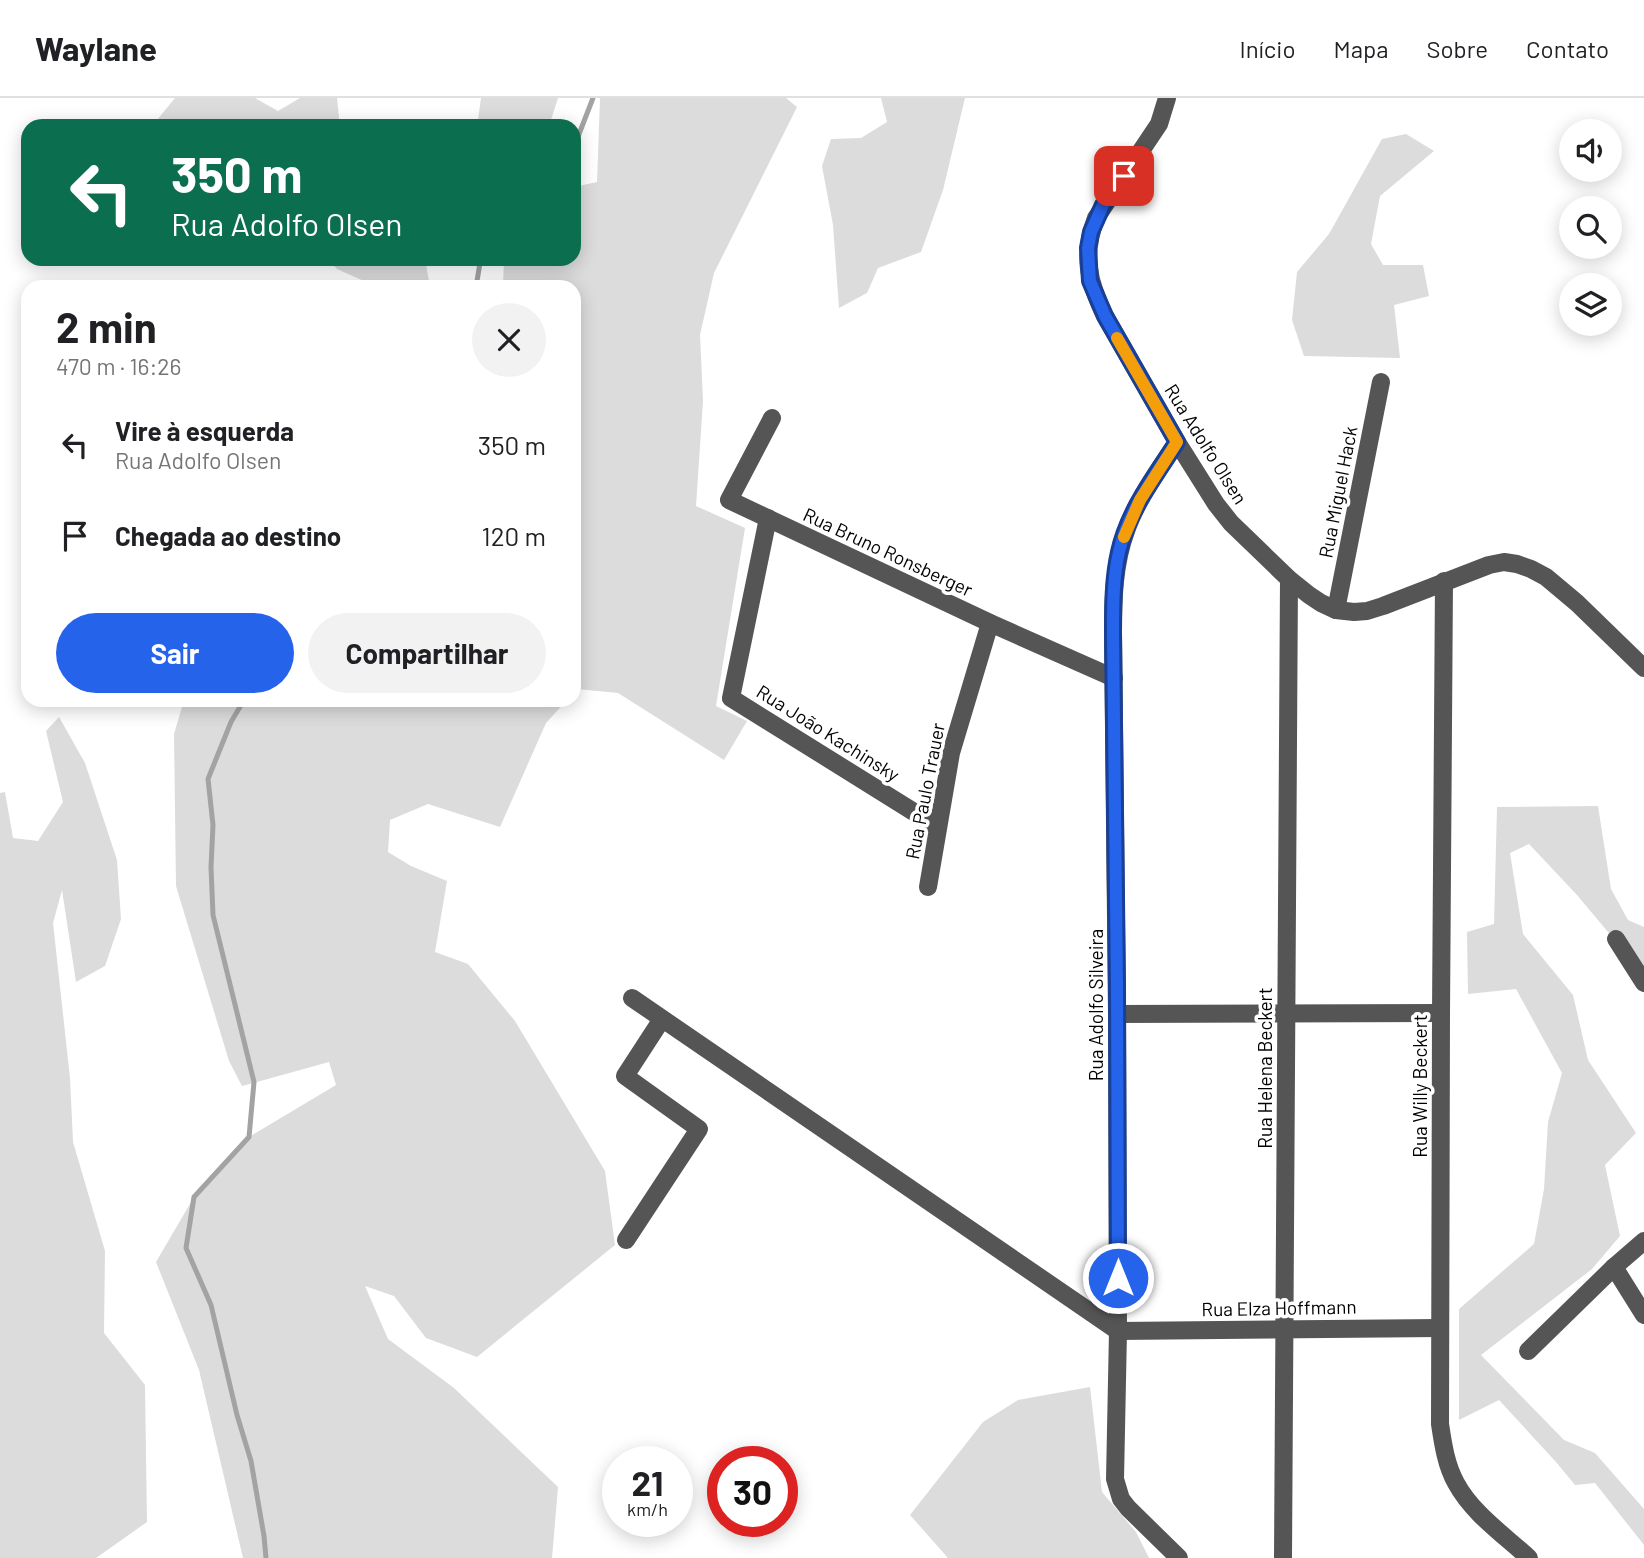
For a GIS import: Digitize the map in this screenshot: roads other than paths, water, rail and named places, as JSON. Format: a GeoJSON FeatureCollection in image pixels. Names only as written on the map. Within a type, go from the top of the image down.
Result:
{"type":"FeatureCollection","features":[{"type":"Feature","properties":{"kind":"street","name":"Rua Adolfo Olsen"},"geometry":{"type":"LineString","coordinates":[[1167,98],[1159,124],[1096,218],[1088,248],[1088,267],[1093,288],[1105,316],[1177,442],[1216,505],[1231,523],[1308,595],[1336,610],[1367,611],[1489,565],[1504,562],[1517,564],[1531,569],[1558,586],[1644,668]]}},
{"type":"Feature","properties":{"kind":"street","name":"Rua Miguel Hack"},"geometry":{"type":"LineString","coordinates":[[1336,610],[1381,382]]}},
{"type":"Feature","properties":{"kind":"street","name":"Rua Bruno Ronsberger"},"geometry":{"type":"LineString","coordinates":[[772,418],[729,500],[990,623],[1114,678]]}},
{"type":"Feature","properties":{"kind":"street","name":"Rua Adolfo Silveira"},"geometry":{"type":"LineString","coordinates":[[1177,442],[1140,500],[1126,529],[1119,551],[1113,607],[1118,1331],[1115,1479],[1121,1499],[1128,1508],[1179,1558]]}},
{"type":"Feature","properties":{"kind":"street","name":"Rua João Kachinsky"},"geometry":{"type":"LineString","coordinates":[[768,518],[731,698],[939,827]]}},
{"type":"Feature","properties":{"kind":"street","name":"Rua Helena Beckert"},"geometry":{"type":"LineString","coordinates":[[1283,1558],[1289,579]]}},
{"type":"Feature","properties":{"kind":"street","name":"Rua Willy Beckert"},"geometry":{"type":"LineString","coordinates":[[1444,581],[1440,1424],[1447,1462],[1466,1499],[1529,1558]]}},
{"type":"Feature","properties":{"kind":"street","name":"Rua Paulo Trauer"},"geometry":{"type":"LineString","coordinates":[[928,887],[951,752],[990,623]]}},
{"type":"Feature","properties":{"kind":"street"},"geometry":{"type":"LineString","coordinates":[[1616,939],[1644,984]]}},
{"type":"Feature","properties":{"kind":"street"},"geometry":{"type":"LineString","coordinates":[[632,998],[1118,1331]]}},
{"type":"Feature","properties":{"kind":"street"},"geometry":{"type":"LineString","coordinates":[[1117,1014],[1441,1013]]}},
{"type":"Feature","properties":{"kind":"street"},"geometry":{"type":"LineString","coordinates":[[626,1240],[699,1129],[625,1076],[662,1019]]}},
{"type":"Feature","properties":{"kind":"street"},"geometry":{"type":"LineString","coordinates":[[1528,1351],[1644,1241]]}},
{"type":"Feature","properties":{"kind":"street"},"geometry":{"type":"LineString","coordinates":[[1614,1267],[1644,1315]]}},
{"type":"Feature","properties":{"kind":"street","name":"Rua Elza Hoffmann"},"geometry":{"type":"LineString","coordinates":[[1118,1331],[1440,1328]]}},
{"type":"Feature","properties":{"kind":"waterway"},"geometry":{"type":"LineString","coordinates":[[581,129],[593,98]]}},
{"type":"Feature","properties":{"kind":"waterway"},"geometry":{"type":"LineString","coordinates":[[477,280],[480,266]]}},
{"type":"Feature","properties":{"kind":"waterway"},"geometry":{"type":"LineString","coordinates":[[240,707],[208,779],[213,825],[213,915],[254,1082],[249,1137],[194,1197],[186,1248],[211,1305],[237,1415],[251,1461],[266,1558]]}}]}
